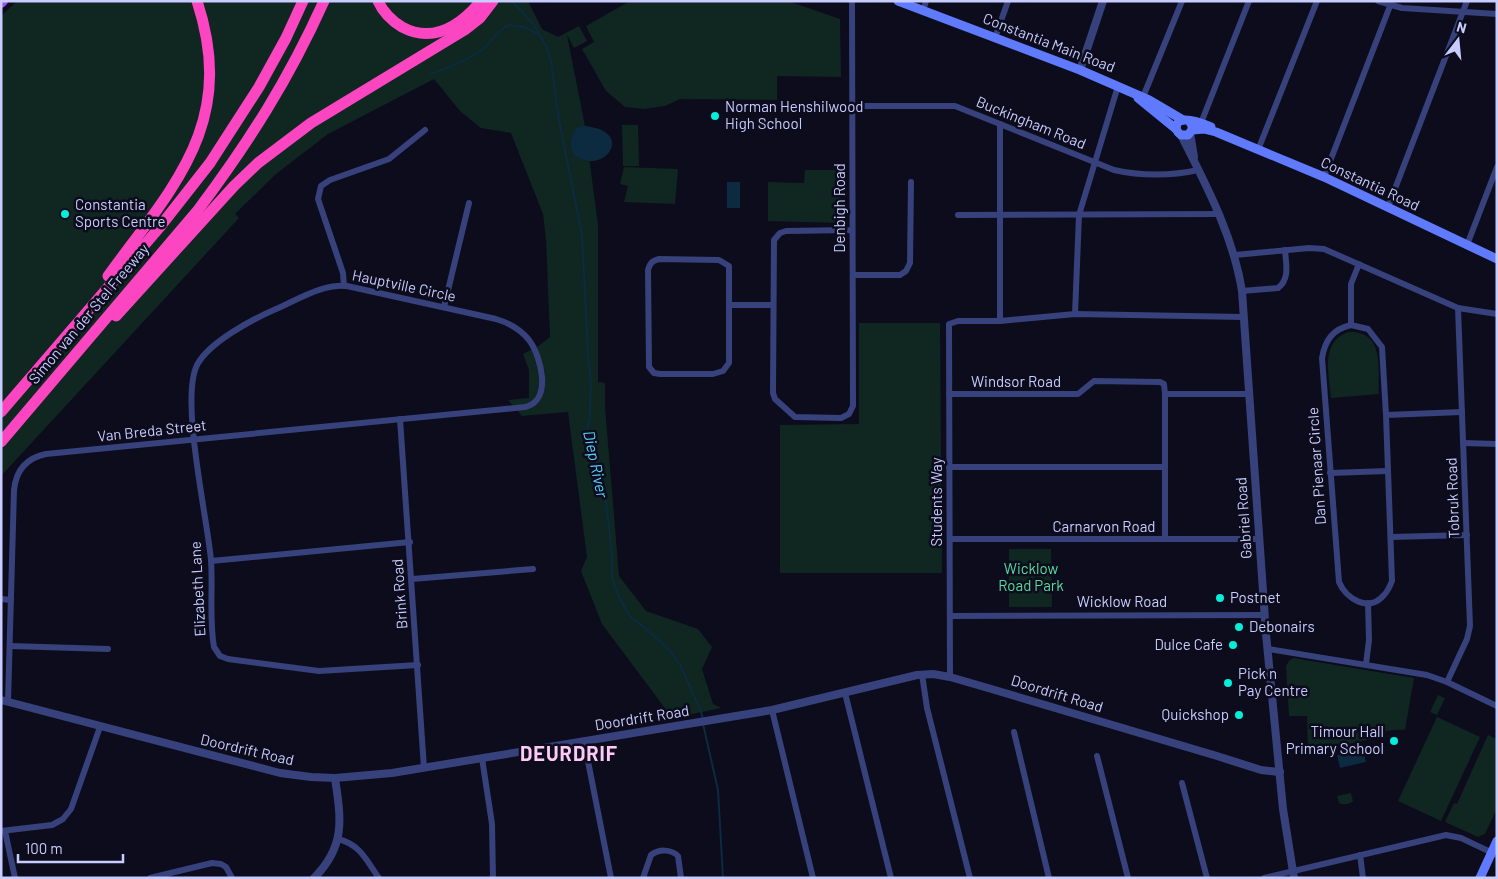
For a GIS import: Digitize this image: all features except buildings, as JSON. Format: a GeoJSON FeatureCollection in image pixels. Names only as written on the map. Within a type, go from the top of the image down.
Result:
{"type":"FeatureCollection","features":[{"type":"Feature","properties":{"kind":"highway"},"geometry":{"type":"LineString","coordinates":[[65,336],[176,182],[190,157],[200,132],[208,101],[210,71],[204,24],[196,1]]}},
{"type":"Feature","properties":{"kind":"highway","name":"Simon van der Stel Freeway"},"geometry":{"type":"LineString","coordinates":[[1,412],[164,221],[210,163],[248,106],[286,38],[303,1]]}},
{"type":"Feature","properties":{"kind":"highway","name":"Simon van der Stel Freeway"},"geometry":{"type":"LineString","coordinates":[[1,442],[198,210],[245,146],[279,92],[324,1]]}},
{"type":"Feature","properties":{"kind":"highway"},"geometry":{"type":"LineString","coordinates":[[378,1],[391,19],[398,25],[422,34],[434,34],[449,28],[466,17],[481,1]]}},
{"type":"Feature","properties":{"kind":"highway"},"geometry":{"type":"LineString","coordinates":[[100,326],[114,319],[123,310],[220,200],[258,163],[311,123],[466,29],[480,18],[493,1]]}},
{"type":"Feature","properties":{"kind":"main road","name":"Constantia Main Road"},"geometry":{"type":"LineString","coordinates":[[898,1],[1080,70],[1144,97],[1185,128]]}},
{"type":"Feature","properties":{"kind":"main road","name":"Constantia Main Road"},"geometry":{"type":"LineString","coordinates":[[1132,92],[1185,128]]}},
{"type":"Feature","properties":{"kind":"main road","name":"Constantia Road"},"geometry":{"type":"LineString","coordinates":[[1185,128],[1201,123],[1258,150],[1324,177],[1497,259]]}},
{"type":"Feature","properties":{"kind":"main road","name":"Constantia Road"},"geometry":{"type":"LineString","coordinates":[[1185,128],[1208,130],[1231,138]]}},
{"type":"Feature","properties":{"kind":"main road"},"geometry":{"type":"LineString","coordinates":[[1480,878],[1494,854],[1497,841]]}},
{"type":"Feature","properties":{"kind":"street","name":"Denbigh Road"},"geometry":{"type":"LineString","coordinates":[[773,305],[773,393],[775,399],[792,415],[799,418],[841,418],[849,414],[853,406],[852,1]]}},
{"type":"Feature","properties":{"kind":"street"},"geometry":{"type":"LineString","coordinates":[[923,10],[926,1]]}},
{"type":"Feature","properties":{"kind":"street"},"geometry":{"type":"LineString","coordinates":[[996,38],[1008,1]]}},
{"type":"Feature","properties":{"kind":"street"},"geometry":{"type":"LineString","coordinates":[[1080,70],[1103,1]]}},
{"type":"Feature","properties":{"kind":"street"},"geometry":{"type":"LineString","coordinates":[[1144,97],[1182,1]]}},
{"type":"Feature","properties":{"kind":"street"},"geometry":{"type":"LineString","coordinates":[[1201,123],[1249,1]]}},
{"type":"Feature","properties":{"kind":"street"},"geometry":{"type":"LineString","coordinates":[[1258,150],[1317,1]]}},
{"type":"Feature","properties":{"kind":"street"},"geometry":{"type":"LineString","coordinates":[[1378,1],[1402,8],[1497,14]]}},
{"type":"Feature","properties":{"kind":"street"},"geometry":{"type":"LineString","coordinates":[[1388,207],[1467,1]]}},
{"type":"Feature","properties":{"kind":"street"},"geometry":{"type":"LineString","coordinates":[[1324,177],[1390,6]]}},
{"type":"Feature","properties":{"kind":"street"},"geometry":{"type":"LineString","coordinates":[[1075,314],[1079,215],[1118,86]]}},
{"type":"Feature","properties":{"kind":"street","name":"Buckingham Road"},"geometry":{"type":"LineString","coordinates":[[852,106],[949,105],[1114,170],[1140,174],[1183,173],[1197,167]]}},
{"type":"Feature","properties":{"kind":"street"},"geometry":{"type":"LineString","coordinates":[[1000,124],[1000,322],[1075,314],[1244,317]]}},
{"type":"Feature","properties":{"kind":"street","name":"Gabriel Road"},"geometry":{"type":"LineString","coordinates":[[1185,128],[1197,167],[1219,214],[1235,255],[1242,291],[1268,649],[1283,810],[1293,874]]}},
{"type":"Feature","properties":{"kind":"street"},"geometry":{"type":"LineString","coordinates":[[344,286],[343,273],[319,202],[319,189],[330,180],[389,159],[425,130]]}},
{"type":"Feature","properties":{"kind":"street"},"geometry":{"type":"LineString","coordinates":[[1467,245],[1497,167]]}},
{"type":"Feature","properties":{"kind":"street"},"geometry":{"type":"LineString","coordinates":[[853,275],[900,275],[908,270],[910,263],[911,182]]}},
{"type":"Feature","properties":{"kind":"street"},"geometry":{"type":"LineString","coordinates":[[444,307],[469,203]]}},
{"type":"Feature","properties":{"kind":"street"},"geometry":{"type":"LineString","coordinates":[[958,215],[1219,214]]}},
{"type":"Feature","properties":{"kind":"street"},"geometry":{"type":"LineString","coordinates":[[729,305],[773,305],[773,245],[776,237],[786,231],[852,230]]}},
{"type":"Feature","properties":{"kind":"street"},"geometry":{"type":"LineString","coordinates":[[1235,255],[1309,248],[1324,249],[1458,308],[1497,314]]}},
{"type":"Feature","properties":{"kind":"street"},"geometry":{"type":"LineString","coordinates":[[1242,291],[1278,288],[1281,286],[1286,279],[1285,250]]}},
{"type":"Feature","properties":{"kind":"street"},"geometry":{"type":"LineString","coordinates":[[669,259],[723,261],[728,266],[729,271],[729,305],[729,363],[723,371],[713,374],[660,374],[651,371],[647,362],[649,265],[654,261],[669,259]]}},
{"type":"Feature","properties":{"kind":"street"},"geometry":{"type":"LineString","coordinates":[[1359,264],[1350,284],[1351,325],[1368,329],[1382,346],[1392,581],[1383,596],[1368,603],[1369,640],[1366,664]]}},
{"type":"Feature","properties":{"kind":"street","name":"Hauptville Circle"},"geometry":{"type":"LineString","coordinates":[[194,440],[191,388],[197,366],[206,352],[260,316],[322,289],[344,286],[503,321],[516,328],[535,349],[540,362],[542,391],[534,403],[525,407]]}},
{"type":"Feature","properties":{"kind":"street","name":"Tobruk Road"},"geometry":{"type":"LineString","coordinates":[[1447,682],[1470,633],[1471,617],[1458,308]]}},
{"type":"Feature","properties":{"kind":"street","name":"Students Way"},"geometry":{"type":"LineString","coordinates":[[950,677],[949,326],[951,323],[958,321],[1000,322]]}},
{"type":"Feature","properties":{"kind":"street","name":"Dan Pienaar Circle"},"geometry":{"type":"LineString","coordinates":[[1351,325],[1335,331],[1323,348],[1322,358],[1339,582],[1342,590],[1349,597],[1358,602],[1368,603]]}},
{"type":"Feature","properties":{"kind":"street","name":"Windsor Road"},"geometry":{"type":"LineString","coordinates":[[949,394],[1078,394],[1094,381],[1160,382],[1164,384],[1165,394]]}},
{"type":"Feature","properties":{"kind":"street"},"geometry":{"type":"LineString","coordinates":[[1165,539],[1165,394],[1249,394]]}},
{"type":"Feature","properties":{"kind":"street","name":"Van Breda Street"},"geometry":{"type":"LineString","coordinates":[[5,701],[10,646],[14,486],[19,471],[35,457],[46,454],[525,407]]}},
{"type":"Feature","properties":{"kind":"street"},"geometry":{"type":"LineString","coordinates":[[1386,415],[1462,412]]}},
{"type":"Feature","properties":{"kind":"street","name":"Brink Road"},"geometry":{"type":"LineString","coordinates":[[400,419],[410,542],[424,768]]}},
{"type":"Feature","properties":{"kind":"street","name":"Elizabeth Lane"},"geometry":{"type":"LineString","coordinates":[[194,440],[211,561],[213,643],[217,653],[224,658],[319,671],[418,665]]}},
{"type":"Feature","properties":{"kind":"street"},"geometry":{"type":"LineString","coordinates":[[1463,443],[1497,444]]}},
{"type":"Feature","properties":{"kind":"street"},"geometry":{"type":"LineString","coordinates":[[949,467],[1165,467]]}},
{"type":"Feature","properties":{"kind":"street"},"geometry":{"type":"LineString","coordinates":[[1330,473],[1388,471]]}},
{"type":"Feature","properties":{"kind":"street"},"geometry":{"type":"LineString","coordinates":[[1391,537],[1467,535]]}},
{"type":"Feature","properties":{"kind":"street","name":"Carnarvon Road"},"geometry":{"type":"LineString","coordinates":[[950,539],[1259,539]]}},
{"type":"Feature","properties":{"kind":"street"},"geometry":{"type":"LineString","coordinates":[[211,561],[410,542]]}},
{"type":"Feature","properties":{"kind":"street"},"geometry":{"type":"LineString","coordinates":[[412,579],[533,569]]}},
{"type":"Feature","properties":{"kind":"street"},"geometry":{"type":"LineString","coordinates":[[1,599],[11,600]]}},
{"type":"Feature","properties":{"kind":"street","name":"Wicklow Road"},"geometry":{"type":"LineString","coordinates":[[950,616],[1265,614]]}},
{"type":"Feature","properties":{"kind":"street"},"geometry":{"type":"LineString","coordinates":[[10,646],[108,649]]}},
{"type":"Feature","properties":{"kind":"street"},"geometry":{"type":"LineString","coordinates":[[1268,649],[1421,674],[1447,682],[1497,706]]}},
{"type":"Feature","properties":{"kind":"street"},"geometry":{"type":"LineString","coordinates":[[922,674],[928,708],[970,878]]}},
{"type":"Feature","properties":{"kind":"street","name":"Doordrift Road"},"geometry":{"type":"LineString","coordinates":[[5,701],[260,769],[295,775],[335,778],[376,775],[424,768],[772,710],[922,674],[950,677],[1261,770],[1280,772]]}},
{"type":"Feature","properties":{"kind":"street"},"geometry":{"type":"LineString","coordinates":[[845,693],[891,878]]}},
{"type":"Feature","properties":{"kind":"street"},"geometry":{"type":"LineString","coordinates":[[772,710],[813,878]]}},
{"type":"Feature","properties":{"kind":"street"},"geometry":{"type":"LineString","coordinates":[[16,878],[3,831],[52,825],[68,815],[100,727]]}},
{"type":"Feature","properties":{"kind":"street"},"geometry":{"type":"LineString","coordinates":[[1014,732],[1049,878]]}},
{"type":"Feature","properties":{"kind":"street"},"geometry":{"type":"LineString","coordinates":[[584,741],[612,878]]}},
{"type":"Feature","properties":{"kind":"street"},"geometry":{"type":"LineString","coordinates":[[1097,756],[1128,878]]}},
{"type":"Feature","properties":{"kind":"street"},"geometry":{"type":"LineString","coordinates":[[482,758],[492,824],[493,878]]}},
{"type":"Feature","properties":{"kind":"street"},"geometry":{"type":"LineString","coordinates":[[314,878],[325,866],[338,838],[340,817],[335,778]]}},
{"type":"Feature","properties":{"kind":"street"},"geometry":{"type":"LineString","coordinates":[[1182,783],[1207,878]]}},
{"type":"Feature","properties":{"kind":"street"},"geometry":{"type":"LineString","coordinates":[[1264,878],[1293,874],[1440,835],[1450,835],[1494,854]]}},
{"type":"Feature","properties":{"kind":"street"},"geometry":{"type":"LineString","coordinates":[[338,838],[357,847],[380,878]]}},
{"type":"Feature","properties":{"kind":"street"},"geometry":{"type":"LineString","coordinates":[[643,878],[651,855],[665,851],[673,852],[678,856],[681,878]]}},
{"type":"Feature","properties":{"kind":"street"},"geometry":{"type":"LineString","coordinates":[[1360,855],[1363,878]]}},
{"type":"Feature","properties":{"kind":"street"},"geometry":{"type":"LineString","coordinates":[[150,878],[215,863],[226,867],[232,878]]}},
{"type":"Feature","properties":{"kind":"green space"},"geometry":{"type":"Polygon","coordinates":[[[17,1],[528,1],[542,29],[558,37],[579,26],[587,41],[574,48],[567,35],[585,126],[598,225],[598,382],[605,383],[605,407],[619,576],[646,611],[698,629],[712,647],[702,669],[713,704],[721,708],[669,719],[670,715],[602,624],[581,571],[587,557],[568,412],[522,416],[508,400],[529,398],[529,370],[523,354],[550,337],[546,239],[543,214],[511,133],[481,128],[460,111],[434,79],[328,134],[276,174],[235,214],[239,218],[1,476],[1,16],[17,1]]]}},
{"type":"Feature","properties":{"kind":"green space"},"geometry":{"type":"Polygon","coordinates":[[[630,1],[788,1],[840,19],[841,77],[777,76],[777,100],[680,99],[665,106],[644,109],[625,107],[606,91],[582,49],[594,42],[586,26],[630,1]]]}},
{"type":"Feature","properties":{"kind":"green space"},"geometry":{"type":"Polygon","coordinates":[[[622,125],[638,125],[639,166],[623,166],[622,125]]]}},
{"type":"Feature","properties":{"kind":"green space"},"geometry":{"type":"Polygon","coordinates":[[[624,167],[678,169],[675,204],[624,202],[628,186],[620,184],[624,167]]]}},
{"type":"Feature","properties":{"kind":"green space"},"geometry":{"type":"Polygon","coordinates":[[[805,170],[840,170],[840,223],[768,221],[768,182],[804,183],[805,170]]]}},
{"type":"Feature","properties":{"kind":"green space"},"geometry":{"type":"Polygon","coordinates":[[[859,323],[940,323],[942,573],[780,573],[780,425],[859,424],[859,323]]]}},
{"type":"Feature","properties":{"kind":"green space"},"geometry":{"type":"Polygon","coordinates":[[[1348,332],[1360,333],[1368,337],[1374,344],[1379,362],[1379,394],[1331,398],[1328,369],[1330,351],[1333,343],[1348,332]]]}},
{"type":"Feature","properties":{"kind":"green space","name":"Wicklow Road Park"},"geometry":{"type":"Polygon","coordinates":[[[1009,549],[1051,549],[1052,607],[1009,607],[1009,549]]]}},
{"type":"Feature","properties":{"kind":"green space"},"geometry":{"type":"Polygon","coordinates":[[[1293,658],[1414,678],[1405,730],[1386,731],[1371,739],[1308,753],[1307,716],[1289,716],[1286,666],[1293,658]]]}},
{"type":"Feature","properties":{"kind":"green space"},"geometry":{"type":"Polygon","coordinates":[[[1438,695],[1445,698],[1437,715],[1430,712],[1438,695]]]}},
{"type":"Feature","properties":{"kind":"green space"},"geometry":{"type":"Polygon","coordinates":[[[1437,717],[1480,737],[1441,821],[1398,801],[1437,717]]]}},
{"type":"Feature","properties":{"kind":"green space"},"geometry":{"type":"Polygon","coordinates":[[[1488,735],[1497,739],[1497,808],[1485,834],[1478,837],[1445,822],[1454,803],[1457,804],[1488,735]]]}},
{"type":"Feature","properties":{"kind":"green space"},"geometry":{"type":"Polygon","coordinates":[[[1351,793],[1353,801],[1346,804],[1339,803],[1337,796],[1351,793]]]}},
{"type":"Feature","properties":{"kind":"water"},"geometry":{"type":"Polygon","coordinates":[[[585,126],[599,129],[608,135],[612,141],[612,148],[601,159],[593,161],[584,160],[573,154],[571,143],[573,133],[578,127],[585,126]]]}},
{"type":"Feature","properties":{"kind":"water"},"geometry":{"type":"Polygon","coordinates":[[[727,182],[740,182],[740,208],[727,208],[727,182]]]}},
{"type":"Feature","properties":{"kind":"water"},"geometry":{"type":"Polygon","coordinates":[[[1363,749],[1366,762],[1340,768],[1337,755],[1363,749]]]}},
{"type":"Feature","properties":{"kind":"waterway","name":"Diep River"},"geometry":{"type":"LineString","coordinates":[[513,2],[534,25],[547,48],[551,61],[559,120],[582,235],[591,382],[590,416],[587,433],[589,447],[601,473],[606,501],[612,556],[612,577],[618,595],[629,615],[659,640],[680,665],[701,711],[703,720]]}},
{"type":"Feature","properties":{"kind":"waterway"},"geometry":{"type":"LineString","coordinates":[[431,74],[476,54],[508,25],[524,27],[538,34]]}},
{"type":"Feature","properties":{"kind":"waterway","name":"Diep River"},"geometry":{"type":"LineString","coordinates":[[703,724],[718,790],[723,878]]}},
{"type":"Feature","properties":{"kind":"place","name":"Norman Henshilwood High School"},"geometry":{"type":"Point","coordinates":[715,116]}},
{"type":"Feature","properties":{"kind":"place","name":"Constantia Sports Centre"},"geometry":{"type":"Point","coordinates":[65,214]}},
{"type":"Feature","properties":{"kind":"place","name":"Postnet"},"geometry":{"type":"Point","coordinates":[1220,598]}},
{"type":"Feature","properties":{"kind":"place","name":"Debonairs"},"geometry":{"type":"Point","coordinates":[1239,627]}},
{"type":"Feature","properties":{"kind":"place","name":"Dulce Cafe"},"geometry":{"type":"Point","coordinates":[1233,645]}},
{"type":"Feature","properties":{"kind":"place","name":"Pick n Pay Centre"},"geometry":{"type":"Point","coordinates":[1228,683]}},
{"type":"Feature","properties":{"kind":"place","name":"Quickshop"},"geometry":{"type":"Point","coordinates":[1239,715]}},
{"type":"Feature","properties":{"kind":"place","name":"Timour Hall Primary School"},"geometry":{"type":"Point","coordinates":[1394,741]}},
{"type":"Feature","properties":{"kind":"district","name":"DEURDRIF"},"geometry":{"type":"Point","coordinates":[569,754]}}]}
